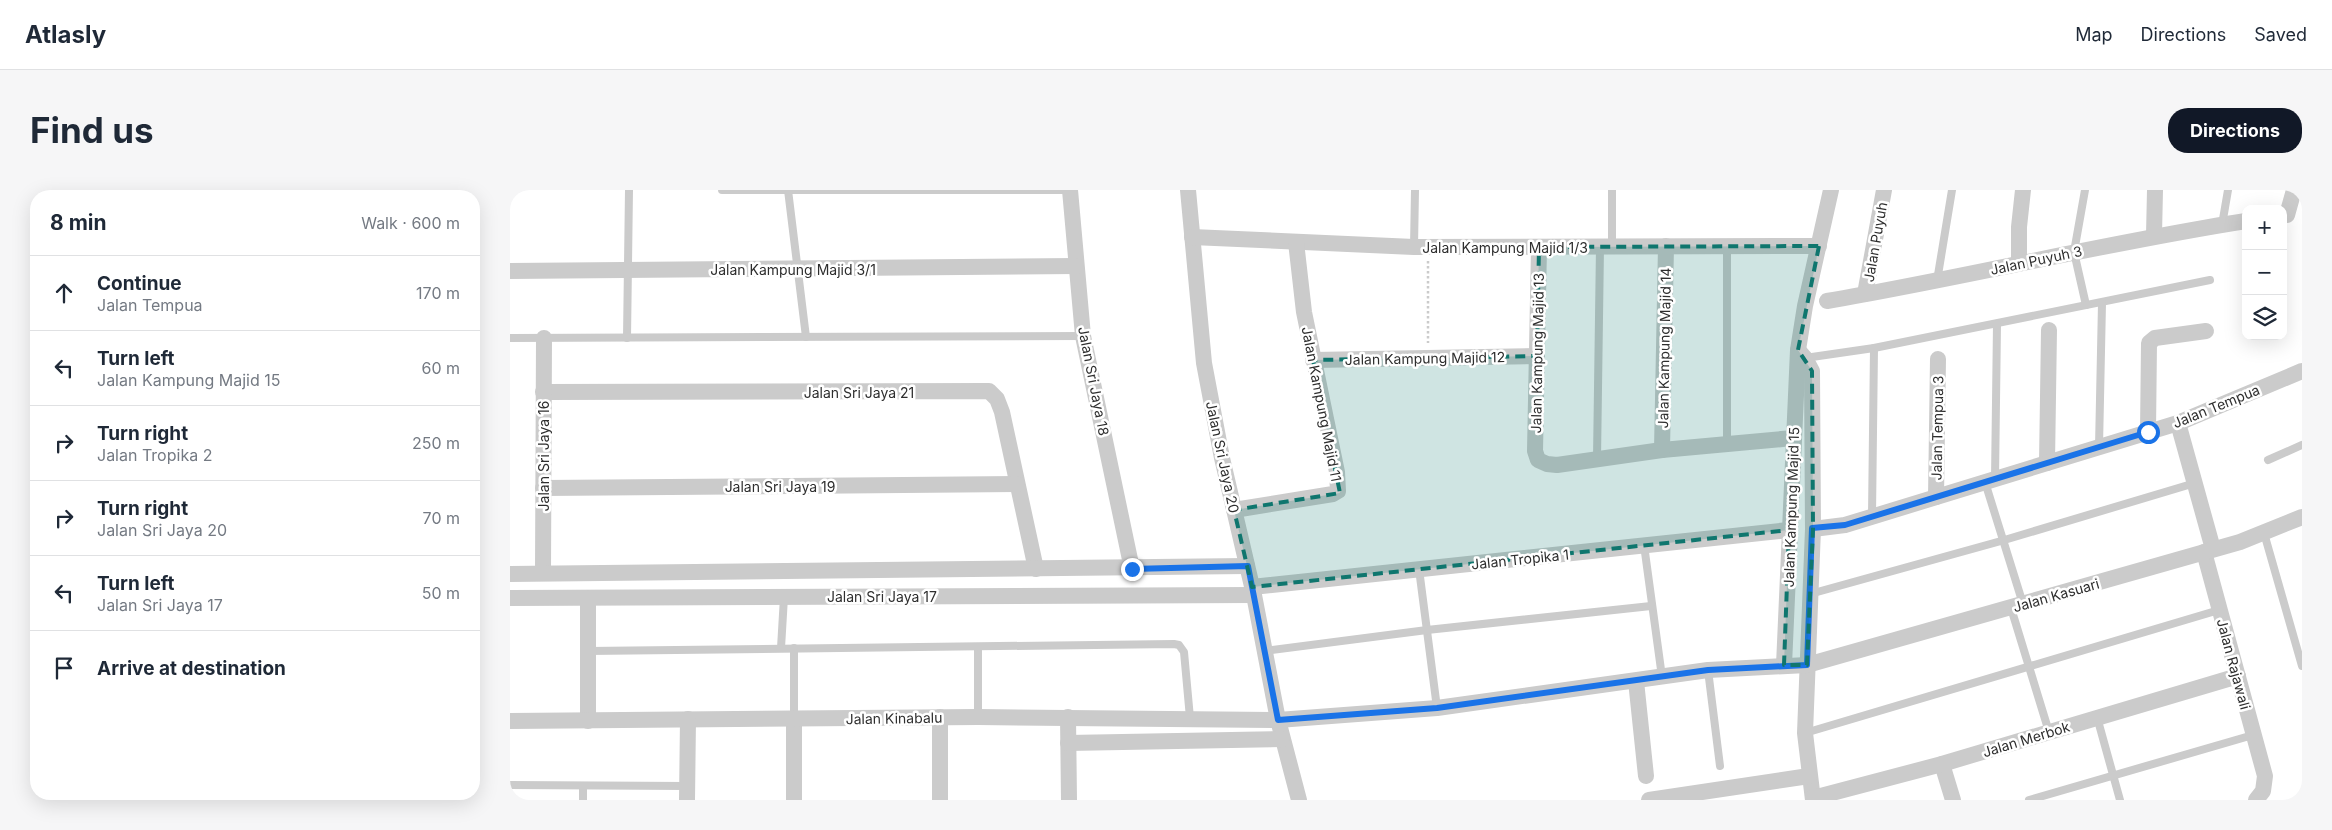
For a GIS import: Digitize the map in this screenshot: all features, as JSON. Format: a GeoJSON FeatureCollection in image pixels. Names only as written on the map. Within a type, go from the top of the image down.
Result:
{"type":"FeatureCollection","features":[{"type":"Feature","properties":{"kind":"street","name":"Jalan Sri Jaya 18"},"geometry":{"type":"LineString","coordinates":[[1070,190],[1083,336],[1132,569]]}},
{"type":"Feature","properties":{"kind":"street","name":"Jalan Sri Jaya 20"},"geometry":{"type":"LineString","coordinates":[[1188,190],[1204,363],[1234,510],[1248,566],[1282,739],[1300,800]]}},
{"type":"Feature","properties":{"kind":"street","name":"Jalan Kampung Majid 15"},"geometry":{"type":"LineString","coordinates":[[1784,665],[1793,438],[1805,306],[1831,190]]}},
{"type":"Feature","properties":{"kind":"street","name":"Jalan Puyuh"},"geometry":{"type":"LineString","coordinates":[[1865,294],[1884,190]]}},
{"type":"Feature","properties":{"kind":"street"},"geometry":{"type":"LineString","coordinates":[[2019,262],[2019,227],[2023,190]]}},
{"type":"Feature","properties":{"kind":"street"},"geometry":{"type":"LineString","coordinates":[[2154,235],[2155,190]]}},
{"type":"Feature","properties":{"kind":"street"},"geometry":{"type":"LineString","coordinates":[[2291,214],[2294,190]]}},
{"type":"Feature","properties":{"kind":"street","name":"Jalan Puyuh 3"},"geometry":{"type":"LineString","coordinates":[[1827,301],[1937,281],[2019,262],[2154,235],[2242,222]]}},
{"type":"Feature","properties":{"kind":"street","name":"Jalan Kampung Majid 1/3"},"geometry":{"type":"LineString","coordinates":[[1192,238],[1421,247],[1819,246]]}},
{"type":"Feature","properties":{"kind":"street","name":"Jalan Kampung Majid 11"},"geometry":{"type":"LineString","coordinates":[[1234,510],[1333,494],[1338,491],[1337,472],[1304,312],[1296,242]]}},
{"type":"Feature","properties":{"kind":"street","name":"Jalan Kampung Majid 14"},"geometry":{"type":"LineString","coordinates":[[1662,450],[1666,246]]}},
{"type":"Feature","properties":{"kind":"street","name":"Jalan Kampung Majid 13"},"geometry":{"type":"LineString","coordinates":[[1539,247],[1535,451],[1538,460],[1547,464],[1558,465],[1597,460]]}},
{"type":"Feature","properties":{"kind":"street","name":"Jalan Kampung Majid 3/1"},"geometry":{"type":"LineString","coordinates":[[510,271],[1076,266]]}},
{"type":"Feature","properties":{"kind":"street"},"geometry":{"type":"LineString","coordinates":[[2047,463],[2049,330]]}},
{"type":"Feature","properties":{"kind":"street"},"geometry":{"type":"LineString","coordinates":[[2148,432],[2149,343],[2155,338],[2206,331]]}},
{"type":"Feature","properties":{"kind":"street","name":"Jalan Sri Jaya 16"},"geometry":{"type":"LineString","coordinates":[[543,573],[544,338]]}},
{"type":"Feature","properties":{"kind":"street","name":"Jalan Kampung Majid 15"},"geometry":{"type":"LineString","coordinates":[[1802,354],[1812,371],[1812,528],[1805,733],[1813,799]]}},
{"type":"Feature","properties":{"kind":"street","name":"Jalan Kampung Majid 12"},"geometry":{"type":"LineString","coordinates":[[1313,360],[1537,356]]}},
{"type":"Feature","properties":{"kind":"street","name":"Jalan Tempua 3"},"geometry":{"type":"LineString","coordinates":[[1936,497],[1938,360]]}},
{"type":"Feature","properties":{"kind":"street","name":"Jalan Tempua"},"geometry":{"type":"LineString","coordinates":[[1812,528],[1845,525],[2178,423],[2302,370]]}},
{"type":"Feature","properties":{"kind":"street","name":"Jalan Sri Jaya 21"},"geometry":{"type":"LineString","coordinates":[[543,392],[989,391],[997,399],[1002,412],[1036,569]]}},
{"type":"Feature","properties":{"kind":"street","name":"Jalan Rajawali"},"geometry":{"type":"LineString","coordinates":[[2178,423],[2195,483],[2219,610],[2265,776],[2263,791],[2256,800]]}},
{"type":"Feature","properties":{"kind":"street"},"geometry":{"type":"LineString","coordinates":[[1597,460],[1662,450],[1793,438]]}},
{"type":"Feature","properties":{"kind":"street","name":"Jalan Sri Jaya 19"},"geometry":{"type":"LineString","coordinates":[[543,488],[1017,484]]}},
{"type":"Feature","properties":{"kind":"street","name":"Jalan Kasuari"},"geometry":{"type":"LineString","coordinates":[[1636,681],[1708,670],[1807,665],[2240,542],[2302,517]]}},
{"type":"Feature","properties":{"kind":"street","name":"Jalan Tropika 1"},"geometry":{"type":"LineString","coordinates":[[1253,591],[1419,569],[1789,530]]}},
{"type":"Feature","properties":{"kind":"street","name":"Jalan Sri Jaya 17"},"geometry":{"type":"LineString","coordinates":[[510,574],[1132,569],[1248,566]]}},
{"type":"Feature","properties":{"kind":"street","name":"Jalan Sri Jaya 17"},"geometry":{"type":"LineString","coordinates":[[510,598],[784,597],[1253,591]]}},
{"type":"Feature","properties":{"kind":"street"},"geometry":{"type":"LineString","coordinates":[[588,598],[588,720]]}},
{"type":"Feature","properties":{"kind":"street","name":"Jalan Merbok"},"geometry":{"type":"LineString","coordinates":[[1813,799],[1942,764],[2238,676]]}},
{"type":"Feature","properties":{"kind":"street"},"geometry":{"type":"LineString","coordinates":[[1636,681],[1646,776]]}},
{"type":"Feature","properties":{"kind":"street","name":"Jalan Kinabalu"},"geometry":{"type":"LineString","coordinates":[[510,721],[940,717],[1278,720],[1437,708],[1636,681]]}},
{"type":"Feature","properties":{"kind":"street"},"geometry":{"type":"LineString","coordinates":[[940,717],[940,800]]}},
{"type":"Feature","properties":{"kind":"street"},"geometry":{"type":"LineString","coordinates":[[1068,717],[1069,800]]}},
{"type":"Feature","properties":{"kind":"street"},"geometry":{"type":"LineString","coordinates":[[687,793],[688,719]]}},
{"type":"Feature","properties":{"kind":"street"},"geometry":{"type":"LineString","coordinates":[[794,719],[794,800]]}},
{"type":"Feature","properties":{"kind":"street"},"geometry":{"type":"LineString","coordinates":[[1068,743],[1282,739]]}},
{"type":"Feature","properties":{"kind":"street"},"geometry":{"type":"LineString","coordinates":[[1942,764],[1953,800]]}},
{"type":"Feature","properties":{"kind":"street"},"geometry":{"type":"LineString","coordinates":[[1651,800],[1723,794],[1809,776]]}},
{"type":"Feature","properties":{"kind":"lane"},"geometry":{"type":"LineString","coordinates":[[627,338],[629,190]]}},
{"type":"Feature","properties":{"kind":"lane"},"geometry":{"type":"LineString","coordinates":[[722,190],[1070,190]]}},
{"type":"Feature","properties":{"kind":"lane"},"geometry":{"type":"LineString","coordinates":[[788,190],[806,337]]}},
{"type":"Feature","properties":{"kind":"lane"},"geometry":{"type":"LineString","coordinates":[[1415,190],[1421,247]]}},
{"type":"Feature","properties":{"kind":"lane"},"geometry":{"type":"LineString","coordinates":[[1597,460],[1606,247],[1612,190]]}},
{"type":"Feature","properties":{"kind":"lane"},"geometry":{"type":"LineString","coordinates":[[1937,281],[1952,190]]}},
{"type":"Feature","properties":{"kind":"lane"},"geometry":{"type":"LineString","coordinates":[[2085,190],[2074,252],[2086,305]]}},
{"type":"Feature","properties":{"kind":"lane"},"geometry":{"type":"LineString","coordinates":[[2222,225],[2228,190]]}},
{"type":"Feature","properties":{"kind":"lane"},"geometry":{"type":"LineString","coordinates":[[1727,246],[1727,445]]}},
{"type":"Feature","properties":{"kind":"lane"},"geometry":{"type":"LineString","coordinates":[[1802,354],[1874,348],[2210,280]]}},
{"type":"Feature","properties":{"kind":"lane"},"geometry":{"type":"LineString","coordinates":[[2099,447],[2102,303]]}},
{"type":"Feature","properties":{"kind":"lane"},"geometry":{"type":"LineString","coordinates":[[1997,324],[1990,481],[2029,667],[2048,732]]}},
{"type":"Feature","properties":{"kind":"lane"},"geometry":{"type":"LineString","coordinates":[[510,338],[1083,336]]}},
{"type":"Feature","properties":{"kind":"lane"},"geometry":{"type":"LineString","coordinates":[[1872,517],[1874,348]]}},
{"type":"Feature","properties":{"kind":"lane"},"geometry":{"type":"LineString","coordinates":[[2268,460],[2302,445]]}},
{"type":"Feature","properties":{"kind":"lane"},"geometry":{"type":"LineString","coordinates":[[1809,595],[2002,541],[2195,483]]}},
{"type":"Feature","properties":{"kind":"lane"},"geometry":{"type":"LineString","coordinates":[[2264,532],[2302,666]]}},
{"type":"Feature","properties":{"kind":"lane"},"geometry":{"type":"LineString","coordinates":[[1644,545],[1662,678]]}},
{"type":"Feature","properties":{"kind":"lane"},"geometry":{"type":"LineString","coordinates":[[1419,569],[1437,708]]}},
{"type":"Feature","properties":{"kind":"lane"},"geometry":{"type":"LineString","coordinates":[[781,648],[784,597]]}},
{"type":"Feature","properties":{"kind":"lane"},"geometry":{"type":"LineString","coordinates":[[1264,651],[1427,630],[1651,606]]}},
{"type":"Feature","properties":{"kind":"lane"},"geometry":{"type":"LineString","coordinates":[[1805,733],[2219,610]]}},
{"type":"Feature","properties":{"kind":"lane"},"geometry":{"type":"LineString","coordinates":[[588,651],[1179,645],[1184,652],[1190,718]]}},
{"type":"Feature","properties":{"kind":"lane"},"geometry":{"type":"LineString","coordinates":[[978,647],[978,717]]}},
{"type":"Feature","properties":{"kind":"lane"},"geometry":{"type":"LineString","coordinates":[[794,648],[794,719]]}},
{"type":"Feature","properties":{"kind":"lane"},"geometry":{"type":"LineString","coordinates":[[1708,670],[1720,766]]}},
{"type":"Feature","properties":{"kind":"lane"},"geometry":{"type":"LineString","coordinates":[[2097,718],[2120,800]]}},
{"type":"Feature","properties":{"kind":"lane"},"geometry":{"type":"LineString","coordinates":[[2030,800],[2253,734]]}},
{"type":"Feature","properties":{"kind":"lane"},"geometry":{"type":"LineString","coordinates":[[510,785],[583,786],[687,793]]}},
{"type":"Feature","properties":{"kind":"lane"},"geometry":{"type":"LineString","coordinates":[[583,786],[583,800]]}},
{"type":"Feature","properties":{"kind":"path"},"geometry":{"type":"LineString","coordinates":[[1421,247],[1428,358]]}},
{"type":"Feature","properties":{"kind":"highlighted area"},"geometry":{"type":"Polygon","coordinates":[[[1819,246],[1798,350],[1812,371],[1813,529],[1807,665],[1784,665],[1789,530],[1252,587],[1234,510],[1340,493],[1313,360],[1537,356],[1539,247],[1819,246]]]}},
{"type":"Feature","properties":{"kind":"route"},"geometry":{"type":"LineString","coordinates":[[1132,569],[1248,566],[1278,720],[1361,716],[1437,708],[1662,678],[1708,670],[1807,665],[1812,528],[1830,528],[1845,525],[2148,432]]}}]}
